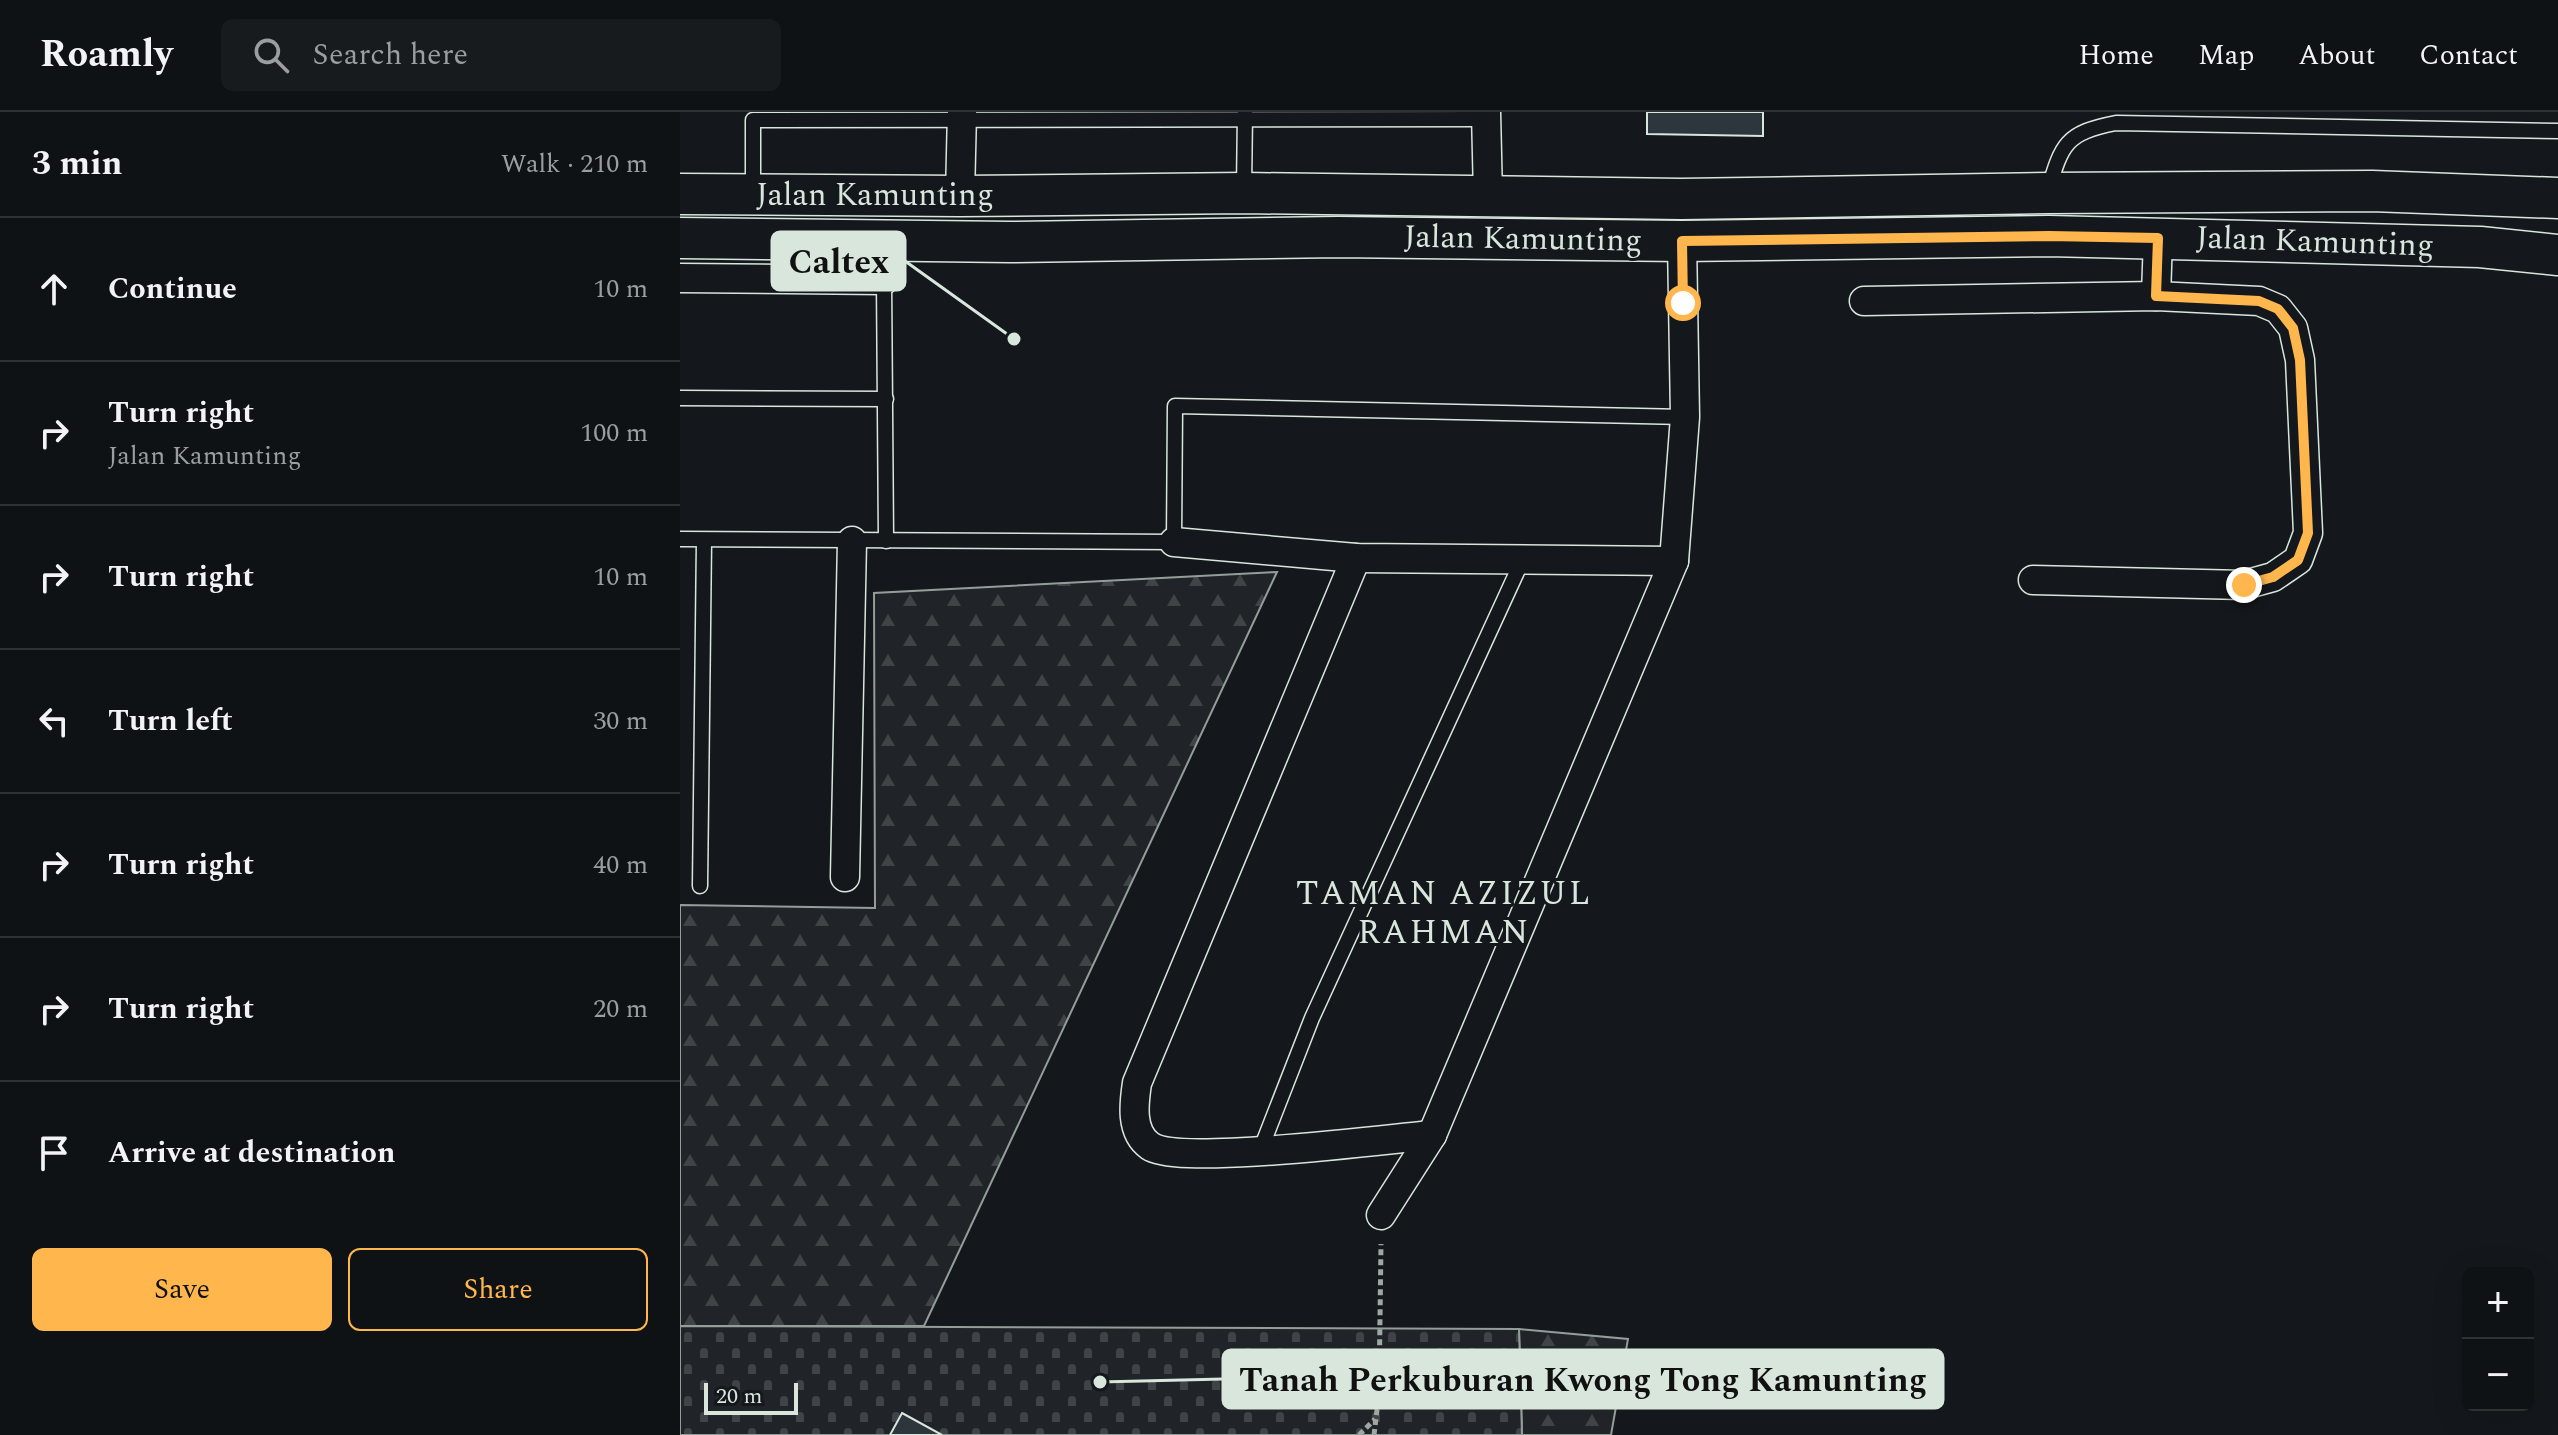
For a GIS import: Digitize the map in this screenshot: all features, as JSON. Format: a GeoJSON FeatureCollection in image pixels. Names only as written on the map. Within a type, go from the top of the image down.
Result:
{"type":"FeatureCollection","features":[{"type":"Feature","properties":{"kind":"main road","name":"Jalan Kamunting"},"geometry":{"type":"LineString","coordinates":[[680,194],[960,196],[1244,193],[1681,199],[2372,191],[2558,198]]}},
{"type":"Feature","properties":{"kind":"main road","name":"Jalan Kamunting"},"geometry":{"type":"LineString","coordinates":[[680,238],[1010,242],[1338,237],[1682,241],[2049,236],[2480,247],[2558,255]]}},
{"type":"Feature","properties":{"kind":"street"},"geometry":{"type":"LineString","coordinates":[[1486,115],[1488,197]]}},
{"type":"Feature","properties":{"kind":"street"},"geometry":{"type":"LineString","coordinates":[[960,196],[962,116]]}},
{"type":"Feature","properties":{"kind":"street"},"geometry":{"type":"LineString","coordinates":[[2480,247],[2509,246],[2558,236]]}},
{"type":"Feature","properties":{"kind":"street"},"geometry":{"type":"LineString","coordinates":[[2156,296],[2158,238]]}},
{"type":"Feature","properties":{"kind":"street"},"geometry":{"type":"LineString","coordinates":[[1381,1215],[1432,1135],[1674,561],[1685,417],[1682,241]]}},
{"type":"Feature","properties":{"kind":"street"},"geometry":{"type":"LineString","coordinates":[[680,278],[884,280]]}},
{"type":"Feature","properties":{"kind":"street"},"geometry":{"type":"LineString","coordinates":[[1864,301],[2156,296],[2259,301],[2278,309],[2293,328],[2300,360],[2308,533],[2298,560],[2273,577],[2244,585],[2033,580]]}},
{"type":"Feature","properties":{"kind":"street"},"geometry":{"type":"LineString","coordinates":[[845,877],[852,541]]}},
{"type":"Feature","properties":{"kind":"street"},"geometry":{"type":"LineString","coordinates":[[1174,542],[1356,558],[1674,561]]}},
{"type":"Feature","properties":{"kind":"street"},"geometry":{"type":"LineString","coordinates":[[1356,558],[1137,1083],[1133,1109],[1139,1130],[1151,1146],[1178,1153],[1260,1151],[1432,1135]]}},
{"type":"Feature","properties":{"kind":"lane"},"geometry":{"type":"LineString","coordinates":[[753,195],[753,120],[962,116],[1486,115]]}},
{"type":"Feature","properties":{"kind":"lane"},"geometry":{"type":"LineString","coordinates":[[1244,193],[1245,116]]}},
{"type":"Feature","properties":{"kind":"lane"},"geometry":{"type":"LineString","coordinates":[[2048,193],[2060,153],[2072,138],[2091,128],[2116,123],[2558,131]]}},
{"type":"Feature","properties":{"kind":"lane"},"geometry":{"type":"LineString","coordinates":[[884,280],[886,541]]}},
{"type":"Feature","properties":{"kind":"lane"},"geometry":{"type":"LineString","coordinates":[[680,398],[886,399]]}},
{"type":"Feature","properties":{"kind":"lane"},"geometry":{"type":"LineString","coordinates":[[680,539],[1174,542],[1175,406],[1685,417]]}},
{"type":"Feature","properties":{"kind":"lane"},"geometry":{"type":"LineString","coordinates":[[700,886],[704,540]]}},
{"type":"Feature","properties":{"kind":"lane"},"geometry":{"type":"LineString","coordinates":[[1260,1151],[1312,1018],[1522,561]]}},
{"type":"Feature","properties":{"kind":"path"},"geometry":{"type":"LineString","coordinates":[[1374,1435],[1379,1393],[1381,1215]]}},
{"type":"Feature","properties":{"kind":"path"},"geometry":{"type":"LineString","coordinates":[[1359,1435],[1376,1418]]}},
{"type":"Feature","properties":{"kind":"green space"},"geometry":{"type":"Polygon","coordinates":[[[1277,572],[924,1326],[680,1326],[680,905],[875,908],[874,593],[1277,572]]]}},
{"type":"Feature","properties":{"kind":"green space"},"geometry":{"type":"Polygon","coordinates":[[[680,1326],[1519,1329],[1522,1435],[680,1435],[680,1326]]]}},
{"type":"Feature","properties":{"kind":"green space"},"geometry":{"type":"Polygon","coordinates":[[[1519,1329],[1628,1339],[1611,1435],[1522,1435],[1519,1329]]]}},
{"type":"Feature","properties":{"kind":"building"},"geometry":{"type":"Polygon","coordinates":[[[1647,112],[1763,112],[1763,136],[1647,134],[1647,112]]]}},
{"type":"Feature","properties":{"kind":"building"},"geometry":{"type":"Polygon","coordinates":[[[902,1413],[942,1435],[890,1435],[902,1413]]]}},
{"type":"Feature","properties":{"kind":"place","name":"Caltex"},"geometry":{"type":"Point","coordinates":[1014,339]}},
{"type":"Feature","properties":{"kind":"place","name":"Tanah Perkuburan Kwong Tong Kamunting"},"geometry":{"type":"Point","coordinates":[1100,1382]}},
{"type":"Feature","properties":{"kind":"district","name":"TAMAN AZIZUL RAHMAN"},"geometry":{"type":"Point","coordinates":[1444,914]}},
{"type":"Feature","properties":{"kind":"route"},"geometry":{"type":"LineString","coordinates":[[1683,303],[1682,241],[2049,236],[2158,238],[2156,296],[2259,301],[2278,309],[2293,328],[2300,360],[2308,533],[2298,560],[2273,577],[2244,585]]}}]}
